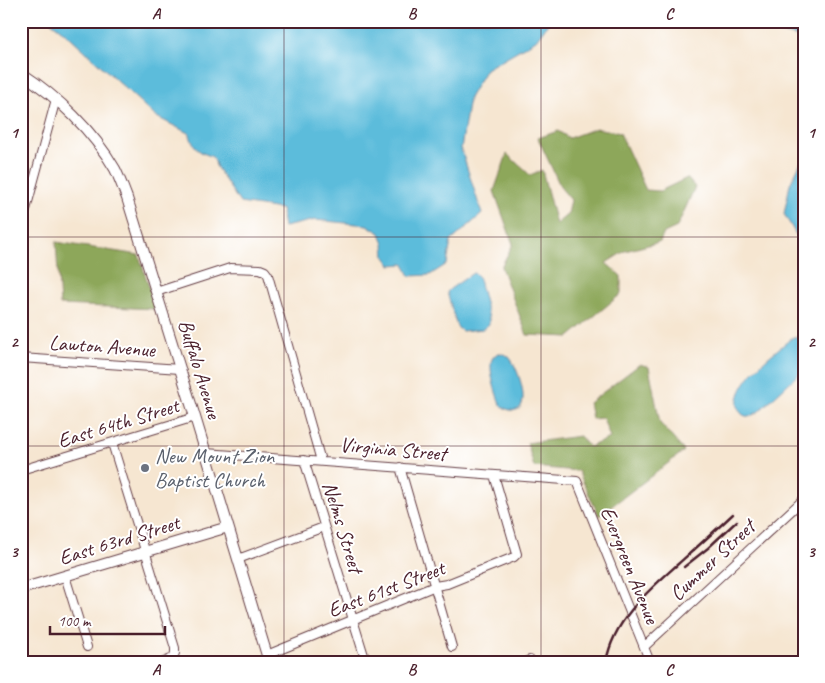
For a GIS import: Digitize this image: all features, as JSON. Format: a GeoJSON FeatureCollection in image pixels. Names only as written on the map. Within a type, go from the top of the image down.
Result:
{"type":"FeatureCollection","features":[{"type":"Feature","properties":{"kind":"street","name":"Buffalo Avenue"},"geometry":{"type":"LineString","coordinates":[[21,73],[56,99],[86,130],[101,149],[120,180],[195,417],[268,658]]}},
{"type":"Feature","properties":{"kind":"street"},"geometry":{"type":"LineString","coordinates":[[21,228],[56,99]]}},
{"type":"Feature","properties":{"kind":"street","name":"Nelms Street"},"geometry":{"type":"LineString","coordinates":[[156,292],[230,268],[260,269],[265,271],[268,275],[321,461]]}},
{"type":"Feature","properties":{"kind":"street","name":"Lawton Avenue"},"geometry":{"type":"LineString","coordinates":[[21,358],[180,369]]}},
{"type":"Feature","properties":{"kind":"street","name":"East 64th Street"},"geometry":{"type":"LineString","coordinates":[[21,470],[195,417]]}},
{"type":"Feature","properties":{"kind":"street"},"geometry":{"type":"LineString","coordinates":[[112,443],[175,648],[173,658],[164,662]]}},
{"type":"Feature","properties":{"kind":"street","name":"Virginia Street"},"geometry":{"type":"LineString","coordinates":[[206,453],[577,481]]}},
{"type":"Feature","properties":{"kind":"street","name":"Nelms Street"},"geometry":{"type":"LineString","coordinates":[[304,460],[366,662]]}},
{"type":"Feature","properties":{"kind":"street"},"geometry":{"type":"LineString","coordinates":[[400,467],[452,647]]}},
{"type":"Feature","properties":{"kind":"street","name":"East 61st Street"},"geometry":{"type":"LineString","coordinates":[[268,658],[435,586],[447,584],[514,557],[517,554],[494,475]]}},
{"type":"Feature","properties":{"kind":"street","name":"Evergreen Avenue"},"geometry":{"type":"LineString","coordinates":[[577,481],[650,662]]}},
{"type":"Feature","properties":{"kind":"street","name":"Cummer Street"},"geometry":{"type":"LineString","coordinates":[[644,647],[804,499]]}},
{"type":"Feature","properties":{"kind":"street","name":"East 63rd Street"},"geometry":{"type":"LineString","coordinates":[[21,589],[228,527]]}},
{"type":"Feature","properties":{"kind":"street"},"geometry":{"type":"LineString","coordinates":[[238,559],[324,527]]}},
{"type":"Feature","properties":{"kind":"street"},"geometry":{"type":"LineString","coordinates":[[65,576],[87,647]]}},
{"type":"Feature","properties":{"kind":"green space"},"geometry":{"type":"Polygon","coordinates":[[[596,128],[620,133],[646,190],[660,191],[687,178],[695,187],[677,227],[664,233],[660,242],[625,251],[606,263],[621,276],[621,294],[569,337],[527,335],[501,267],[513,244],[494,191],[507,154],[530,175],[542,170],[556,224],[568,214],[571,200],[561,188],[538,138],[558,131],[569,138],[596,128]]]}},
{"type":"Feature","properties":{"kind":"green space"},"geometry":{"type":"Polygon","coordinates":[[[56,242],[139,255],[156,309],[60,305],[56,242]]]}},
{"type":"Feature","properties":{"kind":"green space"},"geometry":{"type":"Polygon","coordinates":[[[640,364],[649,367],[660,423],[684,451],[599,516],[578,471],[534,467],[527,443],[580,436],[589,447],[610,438],[603,418],[592,419],[589,403],[640,364]]]}},
{"type":"Feature","properties":{"kind":"water"},"geometry":{"type":"Polygon","coordinates":[[[50,21],[550,21],[536,40],[486,69],[469,98],[461,149],[482,214],[451,241],[447,264],[430,275],[410,276],[404,264],[391,265],[385,257],[384,243],[380,233],[367,225],[315,220],[284,227],[281,209],[240,203],[216,166],[213,158],[197,148],[192,142],[190,134],[155,116],[69,36],[50,21]]]}},
{"type":"Feature","properties":{"kind":"water"},"geometry":{"type":"Polygon","coordinates":[[[726,21],[804,21],[804,38],[731,24],[726,21]]]}},
{"type":"Feature","properties":{"kind":"water"},"geometry":{"type":"Polygon","coordinates":[[[804,156],[804,248],[784,214],[790,184],[804,156]]]}},
{"type":"Feature","properties":{"kind":"water"},"geometry":{"type":"Polygon","coordinates":[[[473,273],[478,276],[489,324],[483,329],[462,331],[457,327],[447,292],[473,273]]]}},
{"type":"Feature","properties":{"kind":"water"},"geometry":{"type":"Polygon","coordinates":[[[793,337],[804,339],[804,369],[758,412],[749,417],[743,415],[739,409],[738,401],[746,381],[761,364],[793,337]]]}},
{"type":"Feature","properties":{"kind":"water"},"geometry":{"type":"Polygon","coordinates":[[[498,353],[509,357],[520,379],[523,398],[522,405],[518,410],[505,408],[498,399],[491,364],[492,359],[498,353]]]}},
{"type":"Feature","properties":{"kind":"railway"},"geometry":{"type":"LineString","coordinates":[[606,662],[616,632],[634,607],[655,585],[733,514]]}},
{"type":"Feature","properties":{"kind":"railway"},"geometry":{"type":"LineString","coordinates":[[684,567],[737,521]]}},
{"type":"Feature","properties":{"kind":"place","name":"New Mount Zion Baptist Church"},"geometry":{"type":"Point","coordinates":[145,468]}}]}
